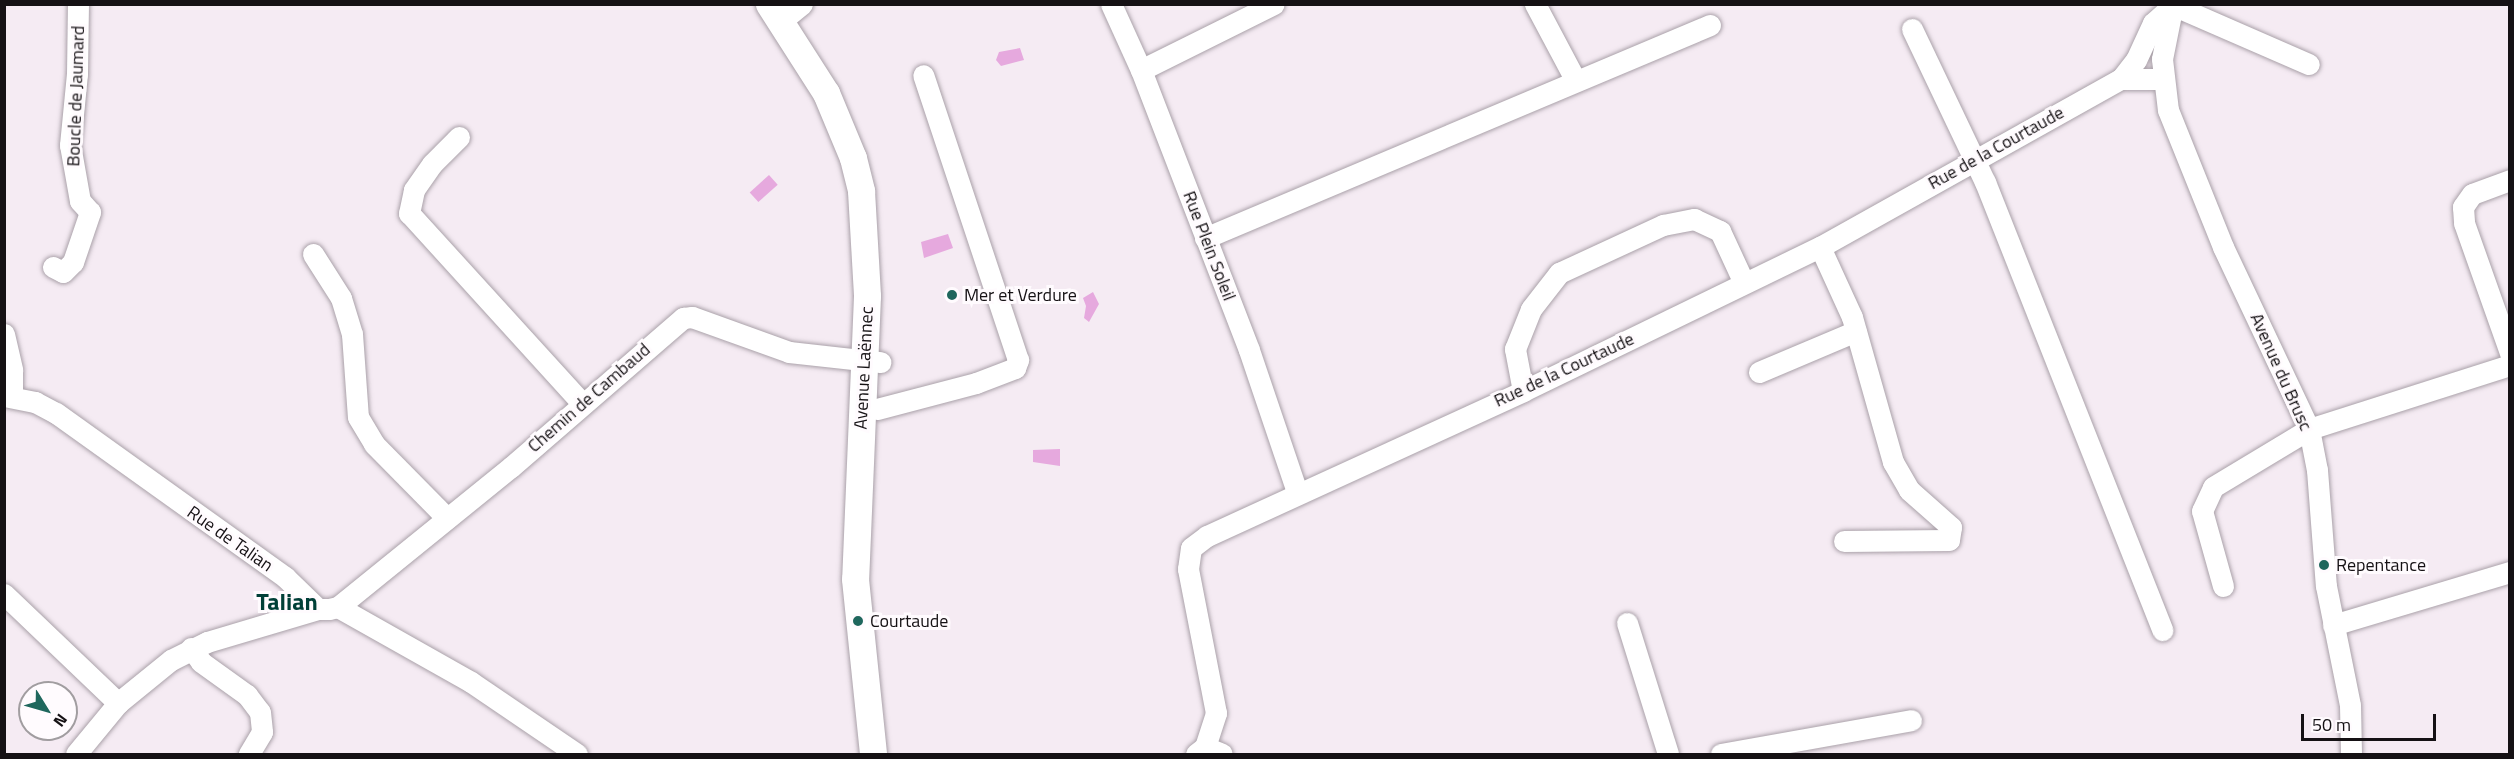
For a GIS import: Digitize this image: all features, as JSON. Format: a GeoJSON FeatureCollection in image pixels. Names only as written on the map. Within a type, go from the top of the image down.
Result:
{"type":"FeatureCollection","features":[{"type":"Feature","properties":{"kind":"main road","name":"Avenue Laënnec"},"geometry":{"type":"LineString","coordinates":[[785,10],[826,93],[853,158],[867,261],[877,409],[872,512],[873,591],[889,754]]}},
{"type":"Feature","properties":{"kind":"main road","name":"Avenue Laënnec"},"geometry":{"type":"LineString","coordinates":[[872,361],[855,579],[873,754]]}},
{"type":"Feature","properties":{"kind":"street","name":"Boucle de Jaumard"},"geometry":{"type":"LineString","coordinates":[[53,267],[63,272],[73,262],[90,212],[80,201],[70,145],[77,74],[78,4]]}},
{"type":"Feature","properties":{"kind":"street","name":"Rue Plein Soleil"},"geometry":{"type":"LineString","coordinates":[[1111,4],[1142,70],[1249,350],[1297,492]]}},
{"type":"Feature","properties":{"kind":"street"},"geometry":{"type":"LineString","coordinates":[[1142,70],[1274,4]]}},
{"type":"Feature","properties":{"kind":"street"},"geometry":{"type":"LineString","coordinates":[[1534,4],[1576,81]]}},
{"type":"Feature","properties":{"kind":"street"},"geometry":{"type":"LineString","coordinates":[[2173,5],[2309,64]]}},
{"type":"Feature","properties":{"kind":"street","name":"Rue de la Courtaude"},"geometry":{"type":"LineString","coordinates":[[1208,752],[1216,713],[1188,569],[1191,548],[1207,536],[1297,492],[1523,391],[1820,247],[2121,79],[2136,60],[2153,22],[2173,5]]}},
{"type":"Feature","properties":{"kind":"street","name":"Avenue du Brusc"},"geometry":{"type":"LineString","coordinates":[[2173,5],[2166,30],[2162,79],[2168,111],[2223,246],[2309,429],[2317,470],[2326,586],[2350,705],[2351,754]]}},
{"type":"Feature","properties":{"kind":"street"},"geometry":{"type":"LineString","coordinates":[[1205,238],[1710,25]]}},
{"type":"Feature","properties":{"kind":"street"},"geometry":{"type":"LineString","coordinates":[[1912,30],[1975,161],[2162,630]]}},
{"type":"Feature","properties":{"kind":"street"},"geometry":{"type":"LineString","coordinates":[[2136,60],[2146,60],[2162,79]]}},
{"type":"Feature","properties":{"kind":"street"},"geometry":{"type":"LineString","coordinates":[[877,409],[976,383],[1015,368],[1018,360],[923,75]]}},
{"type":"Feature","properties":{"kind":"street","name":"Rue de la Courtaude"},"geometry":{"type":"LineString","coordinates":[[2121,79],[2162,79]]}},
{"type":"Feature","properties":{"kind":"street"},"geometry":{"type":"LineString","coordinates":[[459,137],[432,164],[414,190],[409,213],[583,404]]}},
{"type":"Feature","properties":{"kind":"street"},"geometry":{"type":"LineString","coordinates":[[2510,180],[2472,194],[2463,207],[2464,223],[2510,353]]}},
{"type":"Feature","properties":{"kind":"street"},"geometry":{"type":"LineString","coordinates":[[1523,391],[1515,349],[1531,309],[1559,273],[1663,225],[1694,219],[1720,231],[1744,283]]}},
{"type":"Feature","properties":{"kind":"street"},"geometry":{"type":"LineString","coordinates":[[1820,247],[1856,331],[1893,462],[1909,490],[1951,527],[1949,540],[1844,541]]}},
{"type":"Feature","properties":{"kind":"street"},"geometry":{"type":"LineString","coordinates":[[313,254],[341,298],[352,334],[358,417],[374,444],[447,518]]}},
{"type":"Feature","properties":{"kind":"street","name":"Chemin de Cambaud"},"geometry":{"type":"LineString","coordinates":[[328,608],[447,518],[683,318],[692,317],[789,352],[872,361]]}},
{"type":"Feature","properties":{"kind":"street"},"geometry":{"type":"LineString","coordinates":[[1759,372],[1856,331]]}},
{"type":"Feature","properties":{"kind":"street"},"geometry":{"type":"LineString","coordinates":[[4,334],[12,370],[8,395]]}},
{"type":"Feature","properties":{"kind":"street"},"geometry":{"type":"LineString","coordinates":[[2223,586],[2202,511],[2213,487],[2309,429],[2510,365]]}},
{"type":"Feature","properties":{"kind":"street","name":"Rue de Talian"},"geometry":{"type":"LineString","coordinates":[[8,395],[56,413],[328,608],[471,682],[577,754]]}},
{"type":"Feature","properties":{"kind":"street"},"geometry":{"type":"LineString","coordinates":[[2333,625],[2510,572]]}},
{"type":"Feature","properties":{"kind":"street"},"geometry":{"type":"LineString","coordinates":[[4,594],[118,704]]}},
{"type":"Feature","properties":{"kind":"street"},"geometry":{"type":"LineString","coordinates":[[76,754],[118,704],[191,648],[328,608]]}},
{"type":"Feature","properties":{"kind":"street"},"geometry":{"type":"LineString","coordinates":[[1627,623],[1668,754]]}},
{"type":"Feature","properties":{"kind":"street"},"geometry":{"type":"LineString","coordinates":[[191,648],[201,662],[247,695],[260,712],[262,732],[249,754]]}},
{"type":"Feature","properties":{"kind":"street"},"geometry":{"type":"LineString","coordinates":[[1720,754],[1911,720]]}},
{"type":"Feature","properties":{"kind":"shaded area"},"geometry":{"type":"Polygon","coordinates":[[[1020,48],[1024,60],[1001,66],[996,60],[999,52],[1020,48]]]}},
{"type":"Feature","properties":{"kind":"shaded area"},"geometry":{"type":"Polygon","coordinates":[[[769,175],[778,185],[758,202],[750,192],[769,175]]]}},
{"type":"Feature","properties":{"kind":"shaded area"},"geometry":{"type":"Polygon","coordinates":[[[948,234],[953,248],[924,258],[921,242],[948,234]]]}},
{"type":"Feature","properties":{"kind":"shaded area"},"geometry":{"type":"Polygon","coordinates":[[[1093,292],[1099,304],[1089,322],[1084,318],[1086,306],[1083,298],[1093,292]]]}},
{"type":"Feature","properties":{"kind":"shaded area"},"geometry":{"type":"Polygon","coordinates":[[[1060,449],[1060,466],[1033,462],[1033,450],[1060,449]]]}},
{"type":"Feature","properties":{"kind":"place","name":"Mer et Verdure"},"geometry":{"type":"Point","coordinates":[952,295]}},
{"type":"Feature","properties":{"kind":"place","name":"Repentance"},"geometry":{"type":"Point","coordinates":[2324,565]}},
{"type":"Feature","properties":{"kind":"place","name":"Courtaude"},"geometry":{"type":"Point","coordinates":[858,621]}},
{"type":"Feature","properties":{"kind":"district","name":"Talian"},"geometry":{"type":"Point","coordinates":[287,602]}}]}
